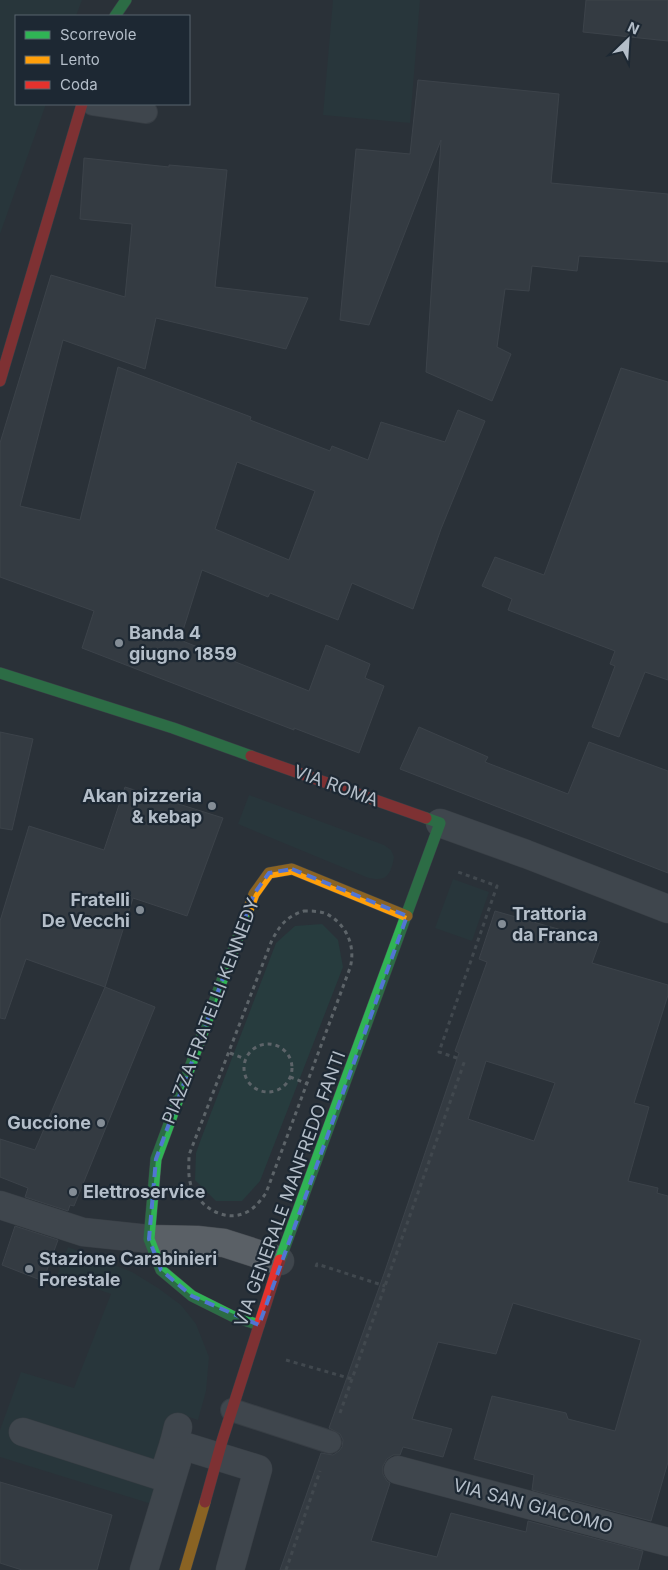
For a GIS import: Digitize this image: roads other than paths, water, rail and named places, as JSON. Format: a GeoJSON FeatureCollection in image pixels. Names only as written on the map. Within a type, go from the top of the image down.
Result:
{"type":"FeatureCollection","features":[{"type":"Feature","properties":{"kind":"street"},"geometry":{"type":"LineString","coordinates":[[116,15],[126,0]]}},
{"type":"Feature","properties":{"kind":"street"},"geometry":{"type":"LineString","coordinates":[[0,381],[82,105]]}},
{"type":"Feature","properties":{"kind":"street","name":"VIA ROMA"},"geometry":{"type":"LineString","coordinates":[[0,673],[173,728],[440,823],[668,909]]}},
{"type":"Feature","properties":{"kind":"street","name":"VIA GENERALE MANFREDO FANTI"},"geometry":{"type":"LineString","coordinates":[[185,1570],[232,1410],[280,1260],[440,823]]}},
{"type":"Feature","properties":{"kind":"street","name":"PIAZZA FRATELLI KENNEDY"},"geometry":{"type":"LineString","coordinates":[[259,1325],[232,1316],[192,1296],[161,1270],[149,1239],[156,1159],[254,894],[269,873],[292,869],[407,916]]}},
{"type":"Feature","properties":{"kind":"street"},"geometry":{"type":"LineString","coordinates":[[0,1204],[83,1232],[149,1239],[197,1240],[224,1243],[280,1260]]}},
{"type":"Feature","properties":{"kind":"street"},"geometry":{"type":"LineString","coordinates":[[23,1432],[163,1477],[178,1438]]}},
{"type":"Feature","properties":{"kind":"street"},"geometry":{"type":"LineString","coordinates":[[178,1438],[218,1456],[258,1469],[230,1570]]}},
{"type":"Feature","properties":{"kind":"street"},"geometry":{"type":"LineString","coordinates":[[144,1570],[178,1438]]}},
{"type":"Feature","properties":{"kind":"street","name":"VIA SAN GIACOMO"},"geometry":{"type":"LineString","coordinates":[[398,1470],[668,1542]]}},
{"type":"Feature","properties":{"kind":"lane"},"geometry":{"type":"LineString","coordinates":[[100,105],[146,112]]}},
{"type":"Feature","properties":{"kind":"lane"},"geometry":{"type":"LineString","coordinates":[[232,1410],[330,1442]]}},
{"type":"Feature","properties":{"kind":"place","name":"Banda 4 giugno 1859"},"geometry":{"type":"Point","coordinates":[119,643]}},
{"type":"Feature","properties":{"kind":"place","name":"Akan pizzeria & kebap"},"geometry":{"type":"Point","coordinates":[212,806]}},
{"type":"Feature","properties":{"kind":"place","name":"Fratelli De Vecchi"},"geometry":{"type":"Point","coordinates":[140,910]}},
{"type":"Feature","properties":{"kind":"place","name":"Trattoria da Franca"},"geometry":{"type":"Point","coordinates":[502,924]}},
{"type":"Feature","properties":{"kind":"place","name":"Guccione"},"geometry":{"type":"Point","coordinates":[101,1123]}},
{"type":"Feature","properties":{"kind":"place","name":"Elettroservice"},"geometry":{"type":"Point","coordinates":[73,1192]}},
{"type":"Feature","properties":{"kind":"place","name":"Stazione Carabinieri Forestale"},"geometry":{"type":"Point","coordinates":[29,1269]}}]}
